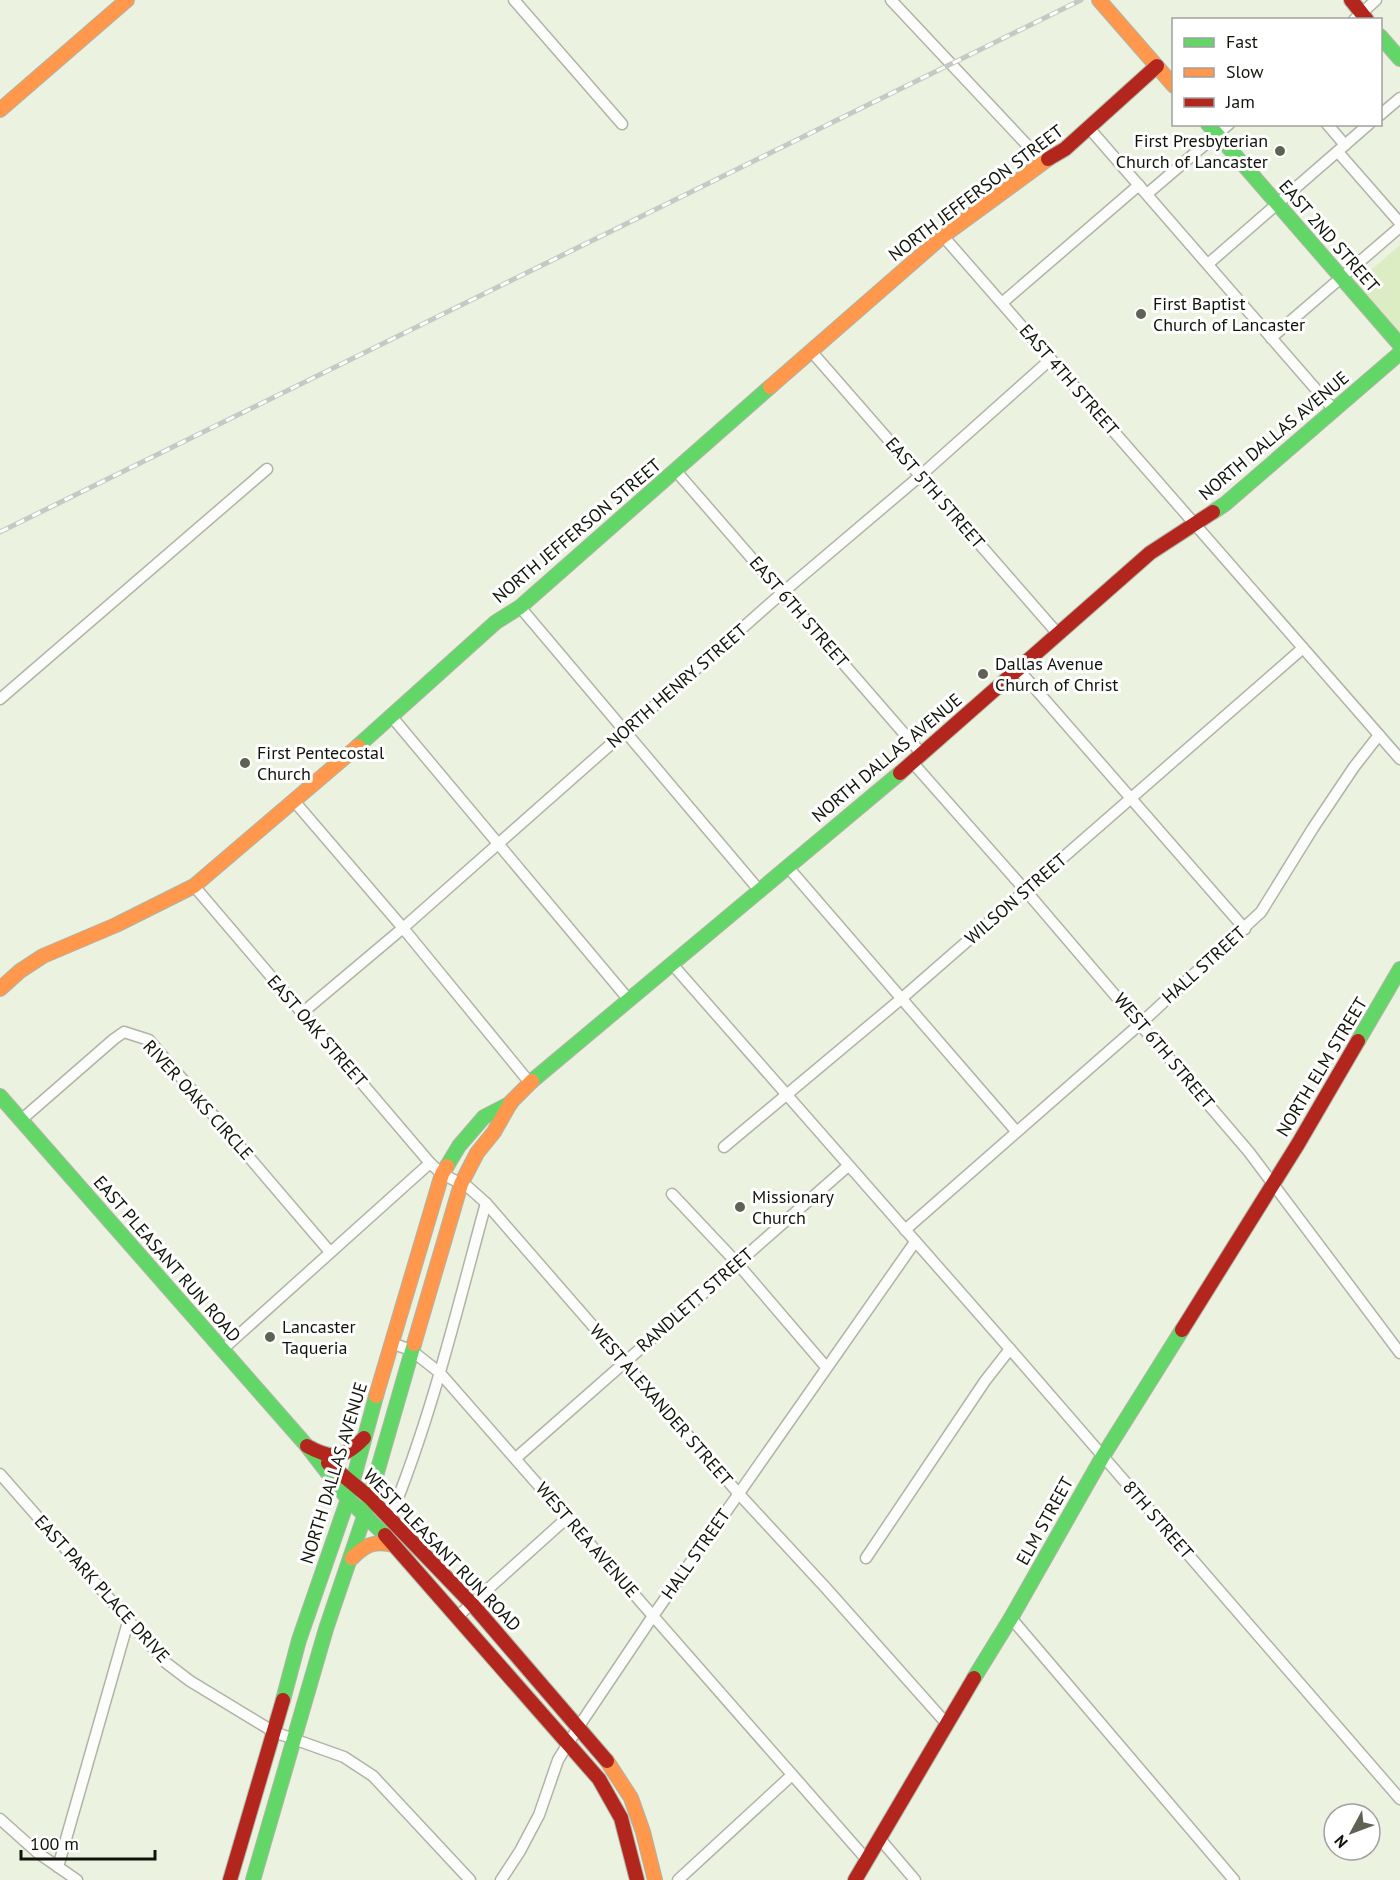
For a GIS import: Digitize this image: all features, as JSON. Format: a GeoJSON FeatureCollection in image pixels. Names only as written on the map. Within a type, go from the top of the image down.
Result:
{"type":"FeatureCollection","features":[{"type":"Feature","properties":{"kind":"main road"},"geometry":{"type":"LineString","coordinates":[[0,110],[127,0]]}},
{"type":"Feature","properties":{"kind":"main road"},"geometry":{"type":"LineString","coordinates":[[1099,0],[1172,85]]}},
{"type":"Feature","properties":{"kind":"main road"},"geometry":{"type":"LineString","coordinates":[[1351,0],[1361,17]]}},
{"type":"Feature","properties":{"kind":"main road"},"geometry":{"type":"LineString","coordinates":[[1382,38],[1400,58]]}},
{"type":"Feature","properties":{"kind":"main road","name":"NORTH JEFFERSON STREET"},"geometry":{"type":"LineString","coordinates":[[0,989],[20,971],[43,956],[116,925],[194,886],[392,717],[496,621],[520,607],[943,236],[1043,162],[1065,149],[1157,66]]}},
{"type":"Feature","properties":{"kind":"main road","name":"EAST 2ND STREET"},"geometry":{"type":"LineString","coordinates":[[1212,130],[1400,345]]}},
{"type":"Feature","properties":{"kind":"main road","name":"NORTH DALLAS AVENUE"},"geometry":{"type":"LineString","coordinates":[[253,1880],[321,1646],[365,1514],[461,1184],[477,1153],[494,1132],[511,1102],[530,1083],[916,758],[1150,553],[1225,504],[1400,353]]}},
{"type":"Feature","properties":{"kind":"main road","name":"NORTH ELM STREET"},"geometry":{"type":"LineString","coordinates":[[1273,1183],[1396,984],[1400,969]]}},
{"type":"Feature","properties":{"kind":"main road","name":"EAST PLEASANT RUN ROAD"},"geometry":{"type":"LineString","coordinates":[[0,1096],[307,1446]]}},
{"type":"Feature","properties":{"kind":"main road","name":"NORTH DALLAS AVENUE"},"geometry":{"type":"LineString","coordinates":[[230,1880],[274,1732],[298,1640],[348,1499],[391,1343],[442,1174],[459,1146],[484,1117],[511,1102]]}},
{"type":"Feature","properties":{"kind":"main road","name":"ELM STREET"},"geometry":{"type":"LineString","coordinates":[[855,1880],[1011,1618],[1102,1456],[1273,1183]]}},
{"type":"Feature","properties":{"kind":"main road"},"geometry":{"type":"LineString","coordinates":[[307,1446],[316,1452],[335,1457],[347,1454],[365,1438]]}},
{"type":"Feature","properties":{"kind":"main road","name":"WEST PLEASANT RUN ROAD"},"geometry":{"type":"LineString","coordinates":[[307,1446],[352,1481],[390,1518],[472,1604],[604,1756],[631,1798],[643,1832],[655,1880]]}},
{"type":"Feature","properties":{"kind":"main road","name":"WEST PLEASANT RUN ROAD"},"geometry":{"type":"LineString","coordinates":[[307,1446],[348,1499],[365,1514],[458,1616],[599,1779],[621,1818],[637,1880]]}},
{"type":"Feature","properties":{"kind":"main road"},"geometry":{"type":"LineString","coordinates":[[351,1558],[374,1542],[382,1541],[394,1545]]}},
{"type":"Feature","properties":{"kind":"main road"},"geometry":{"type":"LineString","coordinates":[[298,1640],[321,1646]]}},
{"type":"Feature","properties":{"kind":"main road"},"geometry":{"type":"LineString","coordinates":[[242,1840],[263,1845]]}},
{"type":"Feature","properties":{"kind":"street"},"geometry":{"type":"LineString","coordinates":[[514,0],[622,124]]}},
{"type":"Feature","properties":{"kind":"street"},"geometry":{"type":"LineString","coordinates":[[891,0],[1043,162]]}},
{"type":"Feature","properties":{"kind":"street"},"geometry":{"type":"LineString","coordinates":[[1361,17],[1376,0]]}},
{"type":"Feature","properties":{"kind":"street"},"geometry":{"type":"LineString","coordinates":[[1382,113],[1400,98]]}},
{"type":"Feature","properties":{"kind":"street"},"geometry":{"type":"LineString","coordinates":[[1271,338],[1400,225],[1342,148],[1329,126]]}},
{"type":"Feature","properties":{"kind":"street"},"geometry":{"type":"LineString","coordinates":[[1208,264],[1367,126]]}},
{"type":"Feature","properties":{"kind":"street"},"geometry":{"type":"LineString","coordinates":[[1089,128],[1334,410]]}},
{"type":"Feature","properties":{"kind":"street"},"geometry":{"type":"LineString","coordinates":[[1147,194],[1212,130]]}},
{"type":"Feature","properties":{"kind":"street"},"geometry":{"type":"LineString","coordinates":[[1002,303],[1139,185]]}},
{"type":"Feature","properties":{"kind":"street","name":"EAST 4TH STREET"},"geometry":{"type":"LineString","coordinates":[[943,236],[1400,759]]}},
{"type":"Feature","properties":{"kind":"street","name":"EAST 5TH STREET"},"geometry":{"type":"LineString","coordinates":[[811,351],[1058,634]]}},
{"type":"Feature","properties":{"kind":"street","name":"NORTH HENRY STREET"},"geometry":{"type":"LineString","coordinates":[[302,1013],[403,928],[1051,359]]}},
{"type":"Feature","properties":{"kind":"street"},"geometry":{"type":"LineString","coordinates":[[0,699],[267,469]]}},
{"type":"Feature","properties":{"kind":"street","name":"EAST 6TH STREET"},"geometry":{"type":"LineString","coordinates":[[676,471],[782,593],[916,758]]}},
{"type":"Feature","properties":{"kind":"street"},"geometry":{"type":"LineString","coordinates":[[520,607],[759,890]]}},
{"type":"Feature","properties":{"kind":"street","name":"WILSON STREET"},"geometry":{"type":"LineString","coordinates":[[724,1147],[901,999],[1303,648]]}},
{"type":"Feature","properties":{"kind":"street"},"geometry":{"type":"LineString","coordinates":[[1018,669],[1245,929]]}},
{"type":"Feature","properties":{"kind":"street"},"geometry":{"type":"LineString","coordinates":[[392,717],[629,1000]]}},
{"type":"Feature","properties":{"kind":"street","name":"HALL STREET"},"geometry":{"type":"LineString","coordinates":[[905,1230],[1245,929],[1261,912],[1313,828],[1354,767],[1379,735]]}},
{"type":"Feature","properties":{"kind":"street","name":"WEST 6TH STREET"},"geometry":{"type":"LineString","coordinates":[[916,758],[1026,891],[1249,1152],[1400,1353]]}},
{"type":"Feature","properties":{"kind":"street"},"geometry":{"type":"LineString","coordinates":[[294,801],[403,928],[530,1083]]}},
{"type":"Feature","properties":{"kind":"street"},"geometry":{"type":"LineString","coordinates":[[787,866],[1016,1131]]}},
{"type":"Feature","properties":{"kind":"street","name":"EAST OAK STREET"},"geometry":{"type":"LineString","coordinates":[[194,886],[430,1163],[442,1174]]}},
{"type":"Feature","properties":{"kind":"street"},"geometry":{"type":"LineString","coordinates":[[672,964],[905,1230]]}},
{"type":"Feature","properties":{"kind":"street","name":"RIVER OAKS CIRCLE"},"geometry":{"type":"LineString","coordinates":[[21,1120],[124,1032],[136,1034],[149,1040],[330,1252]]}},
{"type":"Feature","properties":{"kind":"street"},"geometry":{"type":"LineString","coordinates":[[222,1349],[430,1163]]}},
{"type":"Feature","properties":{"kind":"street","name":"RANDLETT STREET"},"geometry":{"type":"LineString","coordinates":[[516,1458],[848,1166]]}},
{"type":"Feature","properties":{"kind":"street","name":"WEST ALEXANDER STREET"},"geometry":{"type":"LineString","coordinates":[[442,1174],[461,1184],[486,1203],[739,1494],[946,1724]]}},
{"type":"Feature","properties":{"kind":"street"},"geometry":{"type":"LineString","coordinates":[[672,1194],[737,1263],[826,1367]]}},
{"type":"Feature","properties":{"kind":"street"},"geometry":{"type":"LineString","coordinates":[[390,1518],[440,1373],[486,1203]]}},
{"type":"Feature","properties":{"kind":"street","name":"8TH STREET"},"geometry":{"type":"LineString","coordinates":[[905,1230],[1400,1799]]}},
{"type":"Feature","properties":{"kind":"street","name":"HALL STREET"},"geometry":{"type":"LineString","coordinates":[[501,1880],[539,1815],[558,1760],[579,1726],[653,1616],[915,1242]]}},
{"type":"Feature","properties":{"kind":"street","name":"WEST REA AVENUE"},"geometry":{"type":"LineString","coordinates":[[391,1343],[411,1350],[440,1373],[867,1860]]}},
{"type":"Feature","properties":{"kind":"street"},"geometry":{"type":"LineString","coordinates":[[866,1558],[985,1381],[1010,1349]]}},
{"type":"Feature","properties":{"kind":"street","name":"EAST PARK PLACE DRIVE"},"geometry":{"type":"LineString","coordinates":[[0,1474],[128,1622],[177,1672],[274,1732],[344,1757],[373,1776],[470,1880]]}},
{"type":"Feature","properties":{"kind":"street"},"geometry":{"type":"LineString","coordinates":[[458,1616],[568,1517]]}},
{"type":"Feature","properties":{"kind":"street"},"geometry":{"type":"LineString","coordinates":[[1011,1618],[1234,1880]]}},
{"type":"Feature","properties":{"kind":"street"},"geometry":{"type":"LineString","coordinates":[[58,1867],[128,1622]]}},
{"type":"Feature","properties":{"kind":"street"},"geometry":{"type":"LineString","coordinates":[[678,1880],[792,1775]]}},
{"type":"Feature","properties":{"kind":"street"},"geometry":{"type":"LineString","coordinates":[[0,1819],[38,1853],[77,1880]]}},
{"type":"Feature","properties":{"kind":"street"},"geometry":{"type":"LineString","coordinates":[[880,1839],[915,1880]]}},
{"type":"Feature","properties":{"kind":"green space"},"geometry":{"type":"Polygon","coordinates":[[[1400,245],[1400,335],[1355,284],[1400,245]]]}},
{"type":"Feature","properties":{"kind":"railway"},"geometry":{"type":"LineString","coordinates":[[0,532],[1081,0]]}},
{"type":"Feature","properties":{"kind":"traffic: fast"},"geometry":{"type":"LineString","coordinates":[[1382,38],[1400,59]]}},
{"type":"Feature","properties":{"kind":"traffic: fast"},"geometry":{"type":"LineString","coordinates":[[1210,126],[1400,345]]}},
{"type":"Feature","properties":{"kind":"traffic: fast"},"geometry":{"type":"LineString","coordinates":[[1213,512],[1400,353]]}},
{"type":"Feature","properties":{"kind":"traffic: fast"},"geometry":{"type":"LineString","coordinates":[[358,746],[496,622],[520,607],[770,387]]}},
{"type":"Feature","properties":{"kind":"traffic: fast"},"geometry":{"type":"LineString","coordinates":[[532,1081],[900,773]]}},
{"type":"Feature","properties":{"kind":"traffic: fast"},"geometry":{"type":"LineString","coordinates":[[1358,1041],[1400,969]]}},
{"type":"Feature","properties":{"kind":"traffic: fast"},"geometry":{"type":"LineString","coordinates":[[0,1096],[307,1446],[348,1499],[385,1535]]}},
{"type":"Feature","properties":{"kind":"traffic: fast"},"geometry":{"type":"LineString","coordinates":[[447,1166],[459,1146],[484,1117],[511,1103]]}},
{"type":"Feature","properties":{"kind":"traffic: fast"},"geometry":{"type":"LineString","coordinates":[[974,1678],[1011,1618],[1103,1456],[1182,1330]]}},
{"type":"Feature","properties":{"kind":"traffic: fast"},"geometry":{"type":"LineString","coordinates":[[253,1880],[326,1629],[365,1514],[414,1344]]}},
{"type":"Feature","properties":{"kind":"traffic: fast"},"geometry":{"type":"LineString","coordinates":[[283,1700],[299,1640],[348,1499],[376,1396]]}},
{"type":"Feature","properties":{"kind":"traffic: slow"},"geometry":{"type":"LineString","coordinates":[[0,110],[127,0]]}},
{"type":"Feature","properties":{"kind":"traffic: slow"},"geometry":{"type":"LineString","coordinates":[[1099,0],[1172,84]]}},
{"type":"Feature","properties":{"kind":"traffic: slow"},"geometry":{"type":"LineString","coordinates":[[770,387],[943,236],[1048,159]]}},
{"type":"Feature","properties":{"kind":"traffic: slow"},"geometry":{"type":"LineString","coordinates":[[0,989],[20,971],[43,956],[116,925],[194,886],[358,746]]}},
{"type":"Feature","properties":{"kind":"traffic: slow"},"geometry":{"type":"LineString","coordinates":[[414,1344],[461,1184],[477,1153],[494,1132],[511,1102],[532,1081]]}},
{"type":"Feature","properties":{"kind":"traffic: slow"},"geometry":{"type":"LineString","coordinates":[[376,1396],[442,1174],[447,1166]]}},
{"type":"Feature","properties":{"kind":"traffic: slow"},"geometry":{"type":"LineString","coordinates":[[352,1558],[361,1550],[376,1543],[394,1545]]}},
{"type":"Feature","properties":{"kind":"traffic: slow"},"geometry":{"type":"LineString","coordinates":[[607,1761],[631,1798],[643,1832],[655,1880]]}},
{"type":"Feature","properties":{"kind":"traffic: jam"},"geometry":{"type":"LineString","coordinates":[[1351,0],[1365,18]]}},
{"type":"Feature","properties":{"kind":"traffic: jam"},"geometry":{"type":"LineString","coordinates":[[1048,159],[1065,149],[1157,66]]}},
{"type":"Feature","properties":{"kind":"traffic: jam"},"geometry":{"type":"LineString","coordinates":[[900,773],[1150,553],[1213,512]]}},
{"type":"Feature","properties":{"kind":"traffic: jam"},"geometry":{"type":"LineString","coordinates":[[1182,1330],[1298,1144],[1358,1041]]}},
{"type":"Feature","properties":{"kind":"traffic: jam"},"geometry":{"type":"LineString","coordinates":[[307,1446],[324,1454],[337,1455],[350,1450],[364,1438]]}},
{"type":"Feature","properties":{"kind":"traffic: jam"},"geometry":{"type":"LineString","coordinates":[[328,1463],[369,1497],[472,1604],[607,1761]]}},
{"type":"Feature","properties":{"kind":"traffic: jam"},"geometry":{"type":"LineString","coordinates":[[385,1535],[599,1779],[621,1818],[637,1880]]}},
{"type":"Feature","properties":{"kind":"traffic: jam"},"geometry":{"type":"LineString","coordinates":[[855,1880],[974,1678]]}},
{"type":"Feature","properties":{"kind":"traffic: jam"},"geometry":{"type":"LineString","coordinates":[[230,1880],[283,1700]]}},
{"type":"Feature","properties":{"kind":"place","name":"First Presbyterian Church of Lancaster"},"geometry":{"type":"Point","coordinates":[1280,151]}},
{"type":"Feature","properties":{"kind":"place","name":"First Baptist Church of Lancaster"},"geometry":{"type":"Point","coordinates":[1141,314]}},
{"type":"Feature","properties":{"kind":"place","name":"Dallas Avenue Church of Christ"},"geometry":{"type":"Point","coordinates":[983,674]}},
{"type":"Feature","properties":{"kind":"place","name":"First Pentecostal Church"},"geometry":{"type":"Point","coordinates":[245,763]}},
{"type":"Feature","properties":{"kind":"place","name":"Missionary Church"},"geometry":{"type":"Point","coordinates":[740,1207]}},
{"type":"Feature","properties":{"kind":"place","name":"Lancaster Taqueria"},"geometry":{"type":"Point","coordinates":[270,1337]}}]}
